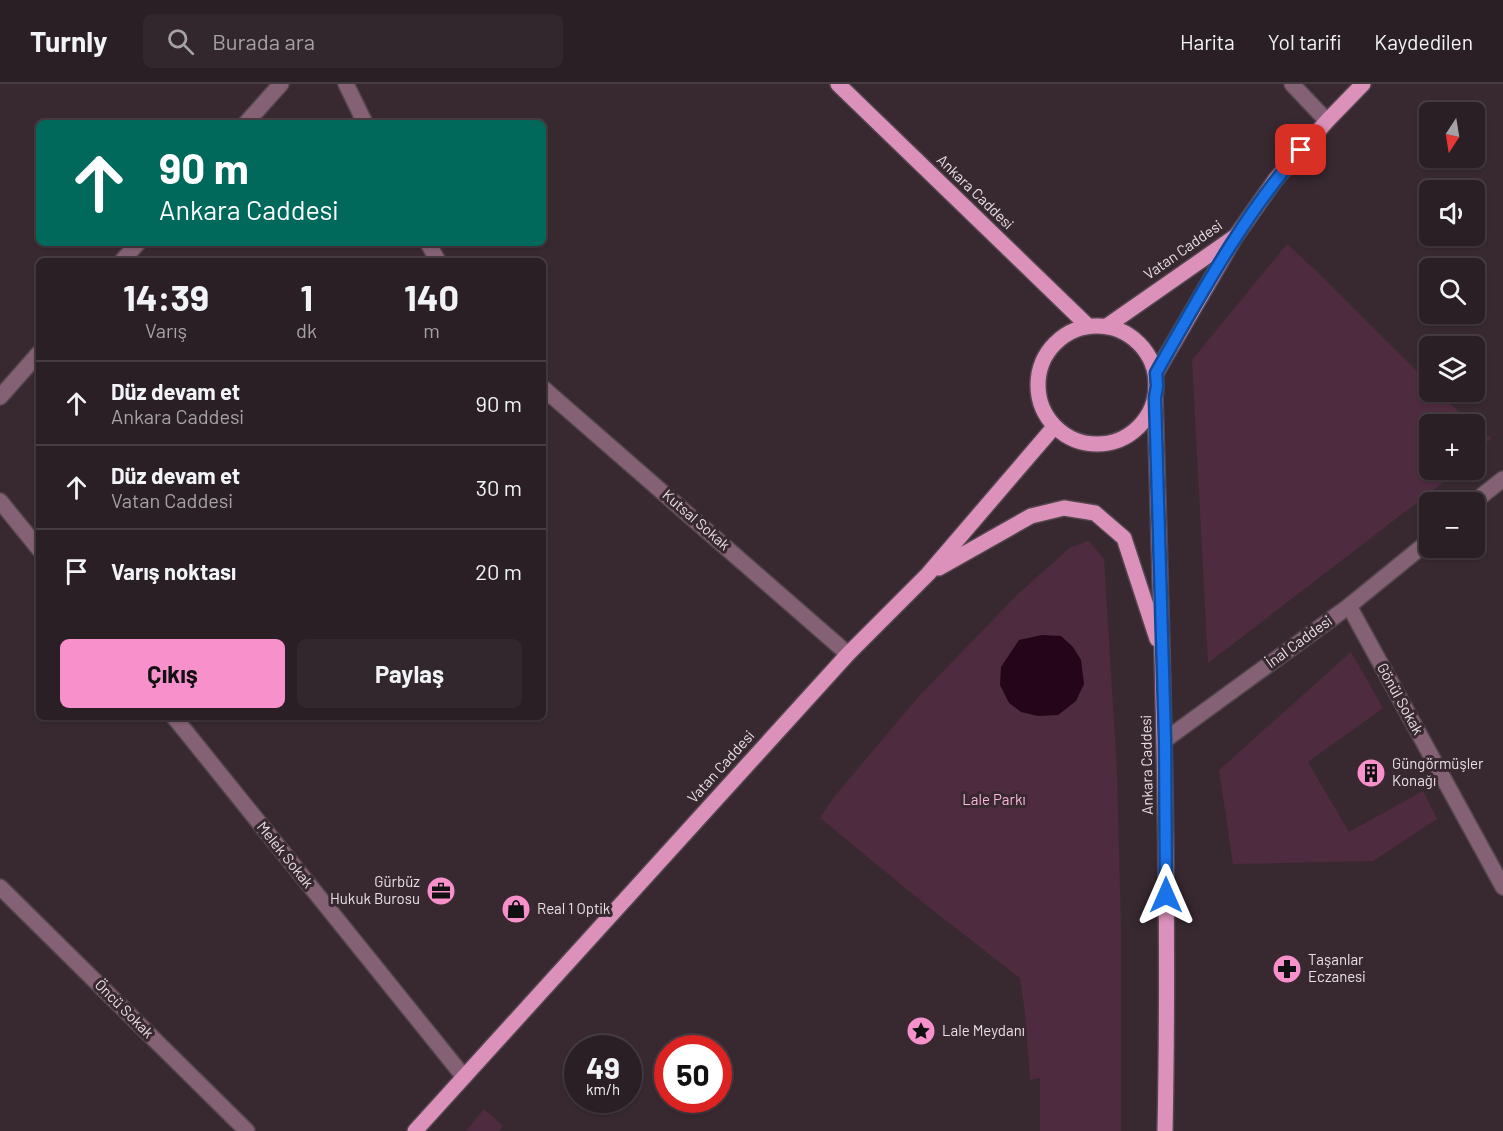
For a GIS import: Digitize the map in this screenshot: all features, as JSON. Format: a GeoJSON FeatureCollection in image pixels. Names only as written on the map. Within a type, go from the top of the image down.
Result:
{"type":"FeatureCollection","features":[{"type":"Feature","properties":{"kind":"main road","name":"Ankara Caddesi"},"geometry":{"type":"LineString","coordinates":[[838,84],[1088,326]]}},
{"type":"Feature","properties":{"kind":"main road","name":"Vatan Caddesi"},"geometry":{"type":"LineString","coordinates":[[1107,326],[1236,236],[1276,179],[1363,84]]}},
{"type":"Feature","properties":{"kind":"main road"},"geometry":{"type":"LineString","coordinates":[[1156,373],[1236,236]]}},
{"type":"Feature","properties":{"kind":"main road"},"geometry":{"type":"LineString","coordinates":[[1088,326],[1107,326],[1124,331],[1138,342],[1149,356],[1156,373],[1155,398],[1149,416],[1137,430],[1122,439],[1104,444],[1086,444],[1069,438],[1054,427],[1043,412],[1038,393],[1038,375],[1044,357],[1055,342],[1071,331],[1088,326]]}},
{"type":"Feature","properties":{"kind":"main road","name":"Ankara Caddesi"},"geometry":{"type":"LineString","coordinates":[[1155,398],[1165,740],[1167,1023],[1165,1131]]}},
{"type":"Feature","properties":{"kind":"main road","name":"Vatan Caddesi"},"geometry":{"type":"LineString","coordinates":[[415,1131],[848,654],[928,574],[1054,427]]}},
{"type":"Feature","properties":{"kind":"main road"},"geometry":{"type":"LineString","coordinates":[[928,574],[1031,516],[1064,508],[1095,513],[1124,538],[1162,656]]}},
{"type":"Feature","properties":{"kind":"street"},"geometry":{"type":"LineString","coordinates":[[249,120],[281,84]]}},
{"type":"Feature","properties":{"kind":"street"},"geometry":{"type":"LineString","coordinates":[[346,84],[364,120]]}},
{"type":"Feature","properties":{"kind":"street"},"geometry":{"type":"LineString","coordinates":[[1292,84],[1327,122]]}},
{"type":"Feature","properties":{"kind":"street"},"geometry":{"type":"LineString","coordinates":[[125,258],[135,246]]}},
{"type":"Feature","properties":{"kind":"street"},"geometry":{"type":"LineString","coordinates":[[0,397],[36,356]]}},
{"type":"Feature","properties":{"kind":"street","name":"Kutsal Sokak"},"geometry":{"type":"LineString","coordinates":[[546,391],[848,654]]}},
{"type":"Feature","properties":{"kind":"street"},"geometry":{"type":"LineString","coordinates":[[1485,493],[1503,479]]}},
{"type":"Feature","properties":{"kind":"street"},"geometry":{"type":"LineString","coordinates":[[0,501],[36,545]]}},
{"type":"Feature","properties":{"kind":"street","name":"İnal Caddesi"},"geometry":{"type":"LineString","coordinates":[[1165,740],[1350,606],[1419,549]]}},
{"type":"Feature","properties":{"kind":"street","name":"Gönül Sokak"},"geometry":{"type":"LineString","coordinates":[[1350,606],[1503,887]]}},
{"type":"Feature","properties":{"kind":"street","name":"Melek Sokak"},"geometry":{"type":"LineString","coordinates":[[176,720],[464,1077]]}},
{"type":"Feature","properties":{"kind":"street","name":"Öncü Sokak"},"geometry":{"type":"LineString","coordinates":[[0,887],[247,1131]]}},
{"type":"Feature","properties":{"kind":"green space"},"geometry":{"type":"Polygon","coordinates":[[[1287,244],[1419,373],[1419,402],[1448,402],[1462,414],[1419,414],[1419,480],[1446,480],[1431,492],[1419,492],[1419,501],[1208,663],[1192,360],[1287,244]]]}},
{"type":"Feature","properties":{"kind":"green space"},"geometry":{"type":"Polygon","coordinates":[[[1485,433],[1491,438],[1485,444],[1485,433]]]}},
{"type":"Feature","properties":{"kind":"green space","name":"Lale Parkı"},"geometry":{"type":"Polygon","coordinates":[[[1089,541],[1104,559],[1117,771],[1121,930],[1121,1131],[1040,1131],[1040,1078],[1030,1080],[1020,978],[820,818],[834,797],[919,696],[1016,596],[1071,547],[1089,541]]]}},
{"type":"Feature","properties":{"kind":"green space"},"geometry":{"type":"Polygon","coordinates":[[[1351,652],[1383,708],[1308,762],[1349,832],[1423,791],[1437,819],[1373,861],[1233,864],[1219,770],[1351,652]]]}},
{"type":"Feature","properties":{"kind":"green space"},"geometry":{"type":"Polygon","coordinates":[[[484,1109],[503,1126],[499,1131],[466,1131],[484,1109]]]}},
{"type":"Feature","properties":{"kind":"shaded area"},"geometry":{"type":"Polygon","coordinates":[[[1042,635],[1061,636],[1073,647],[1081,660],[1084,684],[1076,701],[1058,715],[1038,716],[1021,712],[1009,703],[1000,685],[1001,667],[1019,640],[1042,635]]]}},
{"type":"Feature","properties":{"kind":"place","name":"Güngörmüşler Konağı"},"geometry":{"type":"Point","coordinates":[1371,773]}},
{"type":"Feature","properties":{"kind":"place","name":"Gürbüz Hukuk Burosu"},"geometry":{"type":"Point","coordinates":[441,891]}},
{"type":"Feature","properties":{"kind":"place","name":"Real 1 Optik"},"geometry":{"type":"Point","coordinates":[516,909]}},
{"type":"Feature","properties":{"kind":"place","name":"Taşanlar Eczanesi"},"geometry":{"type":"Point","coordinates":[1287,969]}},
{"type":"Feature","properties":{"kind":"place","name":"Lale Meydanı"},"geometry":{"type":"Point","coordinates":[921,1031]}},
{"type":"Feature","properties":{"kind":"route"},"geometry":{"type":"LineString","coordinates":[[1166,895],[1165,740],[1156,373],[1236,236],[1276,179],[1301,150]]}}]}
